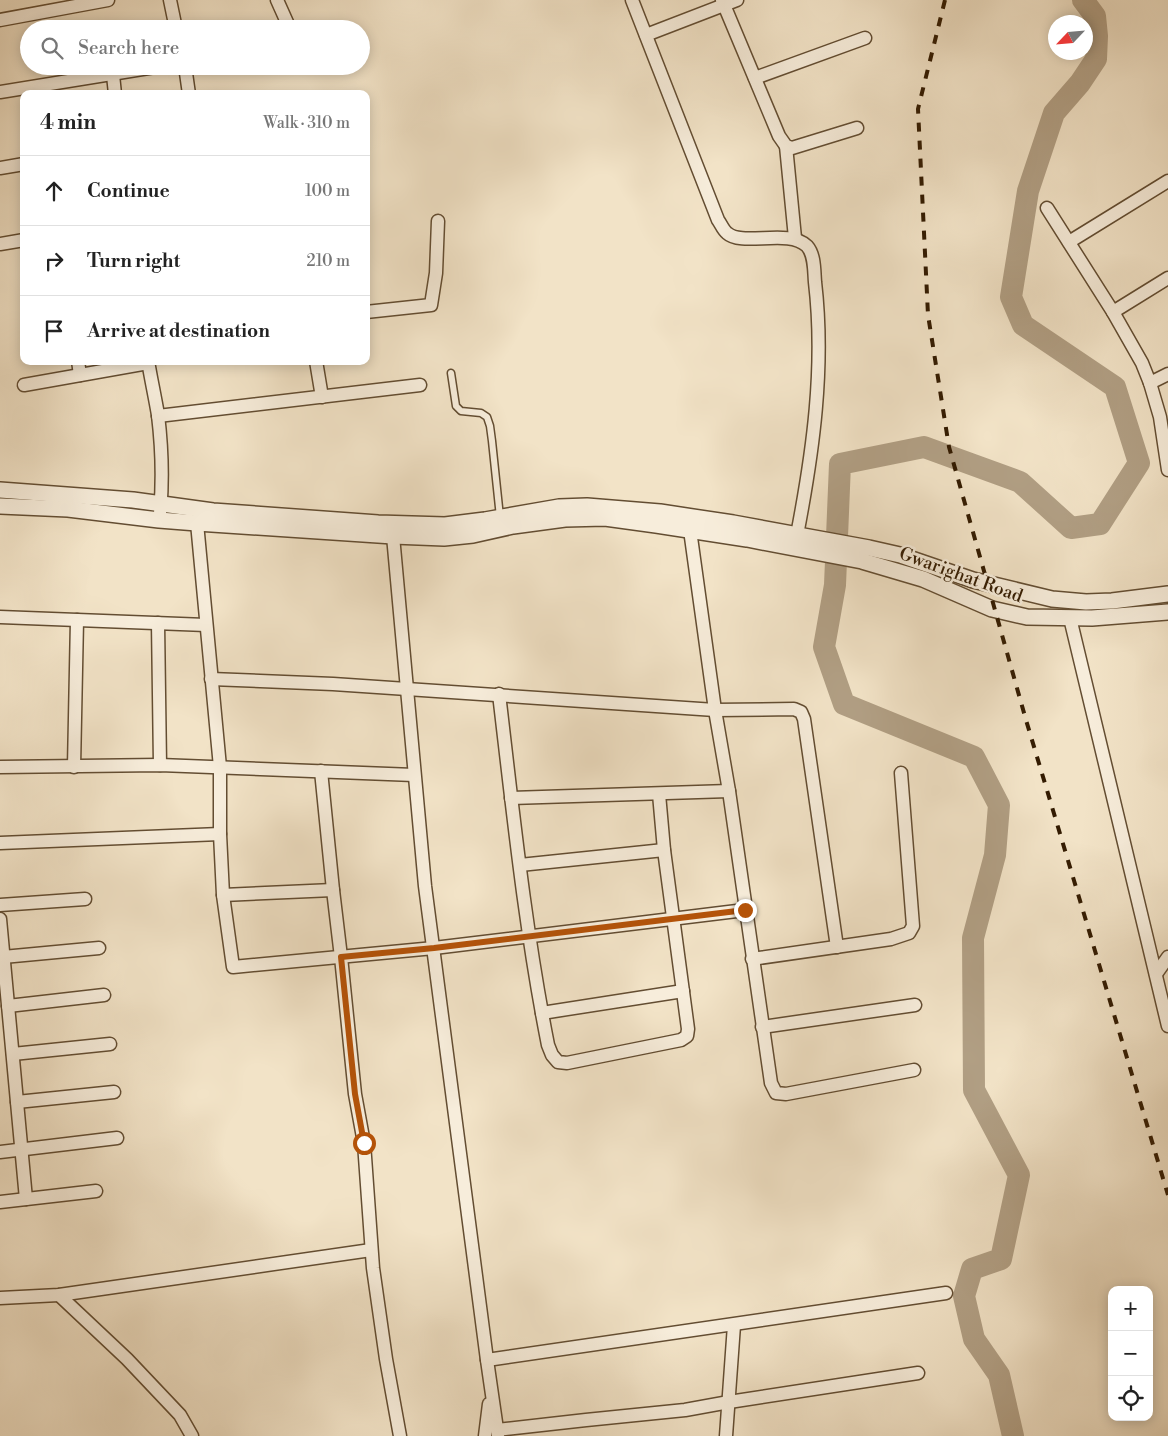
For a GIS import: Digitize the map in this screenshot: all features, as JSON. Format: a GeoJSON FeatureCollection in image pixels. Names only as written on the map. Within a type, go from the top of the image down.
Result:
{"type":"FeatureCollection","features":[{"type":"Feature","properties":{"kind":"street"},"geometry":{"type":"LineString","coordinates":[[0,20],[108,0]]}},
{"type":"Feature","properties":{"kind":"street"},"geometry":{"type":"LineString","coordinates":[[170,0],[174,20]]}},
{"type":"Feature","properties":{"kind":"street"},"geometry":{"type":"LineString","coordinates":[[276,0],[286,20]]}},
{"type":"Feature","properties":{"kind":"street"},"geometry":{"type":"LineString","coordinates":[[632,0],[718,220],[727,234],[739,238],[795,238],[807,246],[813,258],[818,304],[819,350],[814,432],[807,484],[805,541]]}},
{"type":"Feature","properties":{"kind":"street"},"geometry":{"type":"LineString","coordinates":[[646,35],[723,2],[737,0]]}},
{"type":"Feature","properties":{"kind":"street"},"geometry":{"type":"LineString","coordinates":[[723,2],[779,136],[786,146],[795,238]]}},
{"type":"Feature","properties":{"kind":"street"},"geometry":{"type":"LineString","coordinates":[[755,78],[865,38]]}},
{"type":"Feature","properties":{"kind":"street"},"geometry":{"type":"LineString","coordinates":[[0,92],[113,75],[115,90]]}},
{"type":"Feature","properties":{"kind":"street"},"geometry":{"type":"LineString","coordinates":[[186,75],[188,90]]}},
{"type":"Feature","properties":{"kind":"street"},"geometry":{"type":"LineString","coordinates":[[786,146],[792,148],[802,146],[857,128]]}},
{"type":"Feature","properties":{"kind":"street"},"geometry":{"type":"LineString","coordinates":[[0,168],[20,165]]}},
{"type":"Feature","properties":{"kind":"street"},"geometry":{"type":"LineString","coordinates":[[1069,242],[1168,181]]}},
{"type":"Feature","properties":{"kind":"street"},"geometry":{"type":"LineString","coordinates":[[1047,208],[1113,312],[1142,363],[1160,417],[1168,468]]}},
{"type":"Feature","properties":{"kind":"street"},"geometry":{"type":"LineString","coordinates":[[370,312],[431,305],[436,273],[438,221]]}},
{"type":"Feature","properties":{"kind":"street"},"geometry":{"type":"LineString","coordinates":[[0,244],[20,241]]}},
{"type":"Feature","properties":{"kind":"street"},"geometry":{"type":"LineString","coordinates":[[1113,312],[1168,278]]}},
{"type":"Feature","properties":{"kind":"street"},"geometry":{"type":"LineString","coordinates":[[79,365],[80,375]]}},
{"type":"Feature","properties":{"kind":"street"},"geometry":{"type":"LineString","coordinates":[[24,384],[132,365]]}},
{"type":"Feature","properties":{"kind":"street"},"geometry":{"type":"LineString","coordinates":[[149,365],[158,416],[162,478],[160,520]]}},
{"type":"Feature","properties":{"kind":"street"},"geometry":{"type":"LineString","coordinates":[[317,365],[322,397]]}},
{"type":"Feature","properties":{"kind":"street"},"geometry":{"type":"LineString","coordinates":[[1150,383],[1168,374]]}},
{"type":"Feature","properties":{"kind":"street"},"geometry":{"type":"LineString","coordinates":[[158,416],[420,385]]}},
{"type":"Feature","properties":{"kind":"street"},"geometry":{"type":"LineString","coordinates":[[0,490],[133,500],[213,511],[378,523],[446,525],[559,507],[587,506],[660,512],[733,523],[866,555],[900,555],[973,580],[1052,599],[1086,602],[1112,601],[1168,594]]}},
{"type":"Feature","properties":{"kind":"street"},"geometry":{"type":"LineString","coordinates":[[0,506],[68,509],[197,523],[444,538],[473,535],[513,526],[565,519],[604,518],[690,530],[805,541]]}},
{"type":"Feature","properties":{"kind":"street"},"geometry":{"type":"LineString","coordinates":[[197,523],[220,767],[220,834],[224,895],[233,967],[434,948],[745,910]]}},
{"type":"Feature","properties":{"kind":"street"},"geometry":{"type":"LineString","coordinates":[[690,530],[770,1084],[776,1093],[786,1094],[914,1070]]}},
{"type":"Feature","properties":{"kind":"street"},"geometry":{"type":"LineString","coordinates":[[393,536],[425,886],[498,1433],[586,1420],[685,1410],[918,1373]]}},
{"type":"Feature","properties":{"kind":"street","name":"Gwarighat Road"},"geometry":{"type":"LineString","coordinates":[[866,555],[992,609],[1011,615],[1035,618],[1092,618],[1168,612]]}},
{"type":"Feature","properties":{"kind":"street"},"geometry":{"type":"LineString","coordinates":[[0,618],[206,625]]}},
{"type":"Feature","properties":{"kind":"street"},"geometry":{"type":"LineString","coordinates":[[1070,618],[1168,1026]]}},
{"type":"Feature","properties":{"kind":"street"},"geometry":{"type":"LineString","coordinates":[[74,767],[77,620]]}},
{"type":"Feature","properties":{"kind":"street"},"geometry":{"type":"LineString","coordinates":[[158,623],[160,765]]}},
{"type":"Feature","properties":{"kind":"street"},"geometry":{"type":"LineString","coordinates":[[211,679],[499,694],[715,710],[794,709],[801,712],[804,719],[837,947]]}},
{"type":"Feature","properties":{"kind":"street"},"geometry":{"type":"LineString","coordinates":[[499,694],[529,936],[548,1045],[552,1055],[558,1062],[567,1063],[681,1040],[687,1036],[688,1030],[664,850],[659,794]]}},
{"type":"Feature","properties":{"kind":"street"},"geometry":{"type":"LineString","coordinates":[[0,768],[160,765],[414,775]]}},
{"type":"Feature","properties":{"kind":"street"},"geometry":{"type":"LineString","coordinates":[[321,772],[355,1094],[364,1143],[370,1250],[384,1350],[400,1436]]}},
{"type":"Feature","properties":{"kind":"street"},"geometry":{"type":"LineString","coordinates":[[752,959],[891,939],[909,934],[913,926],[900,773]]}},
{"type":"Feature","properties":{"kind":"street"},"geometry":{"type":"LineString","coordinates":[[511,798],[729,791]]}},
{"type":"Feature","properties":{"kind":"street"},"geometry":{"type":"LineString","coordinates":[[0,843],[220,834]]}},
{"type":"Feature","properties":{"kind":"street"},"geometry":{"type":"LineString","coordinates":[[520,865],[664,850]]}},
{"type":"Feature","properties":{"kind":"street"},"geometry":{"type":"LineString","coordinates":[[224,895],[333,890]]}},
{"type":"Feature","properties":{"kind":"street"},"geometry":{"type":"LineString","coordinates":[[0,905],[86,899]]}},
{"type":"Feature","properties":{"kind":"street"},"geometry":{"type":"LineString","coordinates":[[0,919],[26,1199]]}},
{"type":"Feature","properties":{"kind":"street"},"geometry":{"type":"LineString","coordinates":[[4,957],[98,948]]}},
{"type":"Feature","properties":{"kind":"street"},"geometry":{"type":"LineString","coordinates":[[1156,974],[1168,957]]}},
{"type":"Feature","properties":{"kind":"street"},"geometry":{"type":"LineString","coordinates":[[542,1013],[683,991]]}},
{"type":"Feature","properties":{"kind":"street"},"geometry":{"type":"LineString","coordinates":[[8,1006],[104,995]]}},
{"type":"Feature","properties":{"kind":"street"},"geometry":{"type":"LineString","coordinates":[[762,1027],[915,1005]]}},
{"type":"Feature","properties":{"kind":"street"},"geometry":{"type":"LineString","coordinates":[[12,1054],[110,1044]]}},
{"type":"Feature","properties":{"kind":"street"},"geometry":{"type":"LineString","coordinates":[[17,1102],[114,1092]]}},
{"type":"Feature","properties":{"kind":"street"},"geometry":{"type":"LineString","coordinates":[[0,1152],[117,1138]]}},
{"type":"Feature","properties":{"kind":"street"},"geometry":{"type":"LineString","coordinates":[[0,1202],[96,1191]]}},
{"type":"Feature","properties":{"kind":"street"},"geometry":{"type":"LineString","coordinates":[[0,1298],[59,1295],[370,1250]]}},
{"type":"Feature","properties":{"kind":"street"},"geometry":{"type":"LineString","coordinates":[[487,1360],[946,1293]]}},
{"type":"Feature","properties":{"kind":"street"},"geometry":{"type":"LineString","coordinates":[[59,1295],[127,1359],[180,1415],[192,1436]]}},
{"type":"Feature","properties":{"kind":"street"},"geometry":{"type":"LineString","coordinates":[[726,1436],[734,1324]]}},
{"type":"Feature","properties":{"kind":"street"},"geometry":{"type":"LineString","coordinates":[[485,1436],[491,1390]]}},
{"type":"Feature","properties":{"kind":"lane"},"geometry":{"type":"LineString","coordinates":[[450,373],[456,406],[461,411],[482,413],[487,417],[492,441],[500,517]]}},
{"type":"Feature","properties":{"kind":"waterway"},"geometry":{"type":"LineString","coordinates":[[1013,1436],[999,1375],[974,1339],[964,1296],[972,1269],[1001,1259],[1019,1175],[974,1090],[973,938],[995,855],[999,805],[974,757],[844,704],[824,647],[835,585],[840,464],[924,447],[1020,482],[1071,528],[1100,524],[1139,463],[1115,387],[1023,325],[1011,297],[1028,191],[1054,113],[1080,83],[1096,59],[1097,36],[1095,16],[1083,0]]}},
{"type":"Feature","properties":{"kind":"railway"},"geometry":{"type":"LineString","coordinates":[[945,0],[918,109],[928,315],[949,447],[1026,720],[1168,1195]]}},
{"type":"Feature","properties":{"kind":"route"},"geometry":{"type":"LineString","coordinates":[[364,1143],[355,1094],[341,957],[434,948],[745,910]]}}]}
